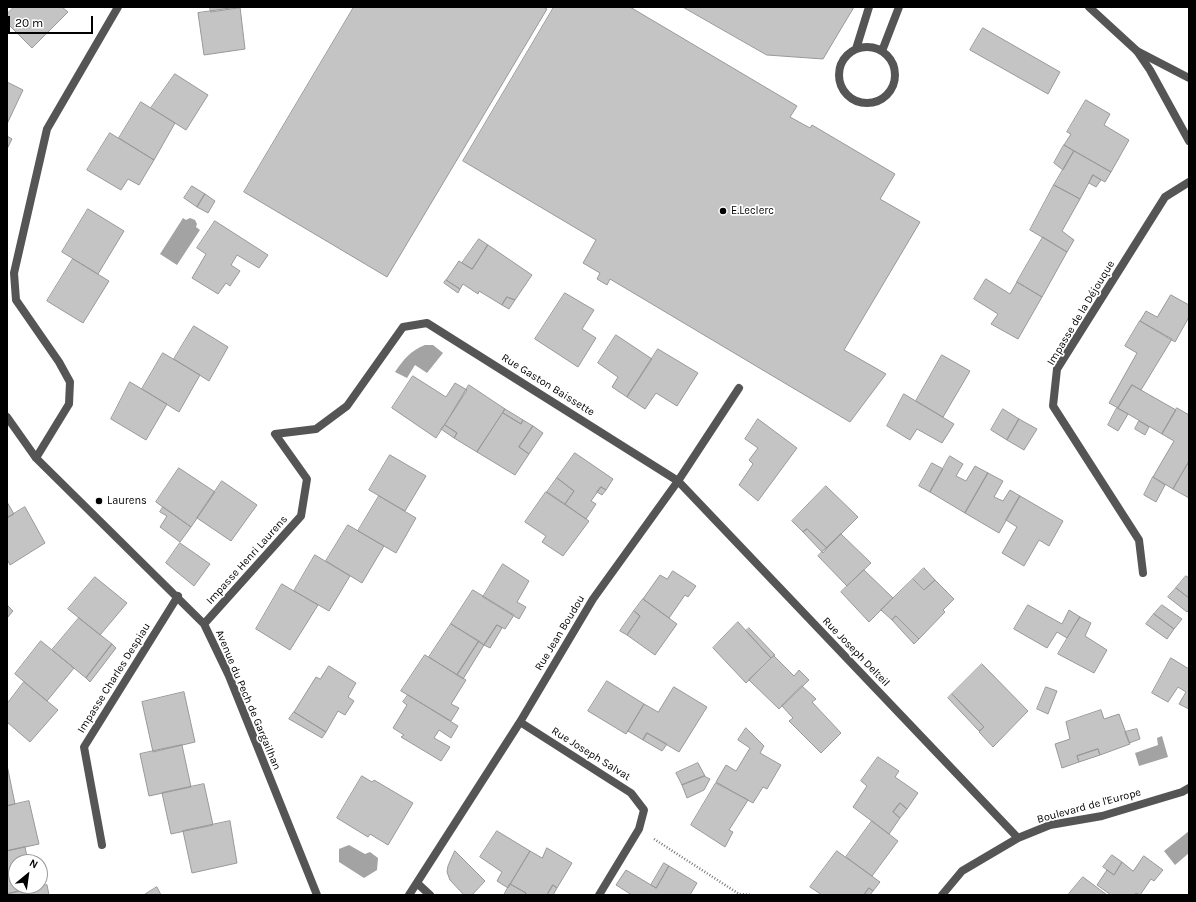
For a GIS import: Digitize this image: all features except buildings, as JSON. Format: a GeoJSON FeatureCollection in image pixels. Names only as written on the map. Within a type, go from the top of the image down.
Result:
{"type":"FeatureCollection","features":[{"type":"Feature","properties":{"kind":"street"},"geometry":{"type":"LineString","coordinates":[[36,458],[69,404],[70,382],[59,362],[16,300],[14,273],[47,129],[118,7]]}},
{"type":"Feature","properties":{"kind":"street"},"geometry":{"type":"LineString","coordinates":[[856,49],[869,7]]}},
{"type":"Feature","properties":{"kind":"street"},"geometry":{"type":"LineString","coordinates":[[882,51],[899,7]]}},
{"type":"Feature","properties":{"kind":"street"},"geometry":{"type":"LineString","coordinates":[[1089,7],[1137,51],[1150,70],[1189,141]]}},
{"type":"Feature","properties":{"kind":"street"},"geometry":{"type":"LineString","coordinates":[[866,46],[878,48],[887,54],[893,63],[896,74],[894,85],[888,94],[879,100],[868,103],[858,101],[848,96],[842,87],[839,76],[841,65],[847,56],[856,49],[866,46]]}},
{"type":"Feature","properties":{"kind":"street"},"geometry":{"type":"LineString","coordinates":[[1137,51],[1189,78]]}},
{"type":"Feature","properties":{"kind":"street","name":"Impasse de la Déjouque"},"geometry":{"type":"LineString","coordinates":[[1143,573],[1139,540],[1053,406],[1057,369],[1165,198],[1189,182]]}},
{"type":"Feature","properties":{"kind":"street","name":"Rue Gaston Baissette"},"geometry":{"type":"LineString","coordinates":[[403,327],[427,323],[678,481]]}},
{"type":"Feature","properties":{"kind":"street","name":"Impasse Henri Laurens"},"geometry":{"type":"LineString","coordinates":[[204,624],[301,516],[307,479],[275,434],[316,429],[347,406],[403,327]]}},
{"type":"Feature","properties":{"kind":"street","name":"Rue Jean Boudou"},"geometry":{"type":"LineString","coordinates":[[409,895],[520,722],[593,599],[678,481],[739,388]]}},
{"type":"Feature","properties":{"kind":"street","name":"Avenue du Pech de Gargailhan"},"geometry":{"type":"LineString","coordinates":[[7,417],[36,458],[178,596],[204,624],[229,676],[317,895]]}},
{"type":"Feature","properties":{"kind":"street","name":"Rue Joseph Delteil"},"geometry":{"type":"LineString","coordinates":[[678,481],[1018,838]]}},
{"type":"Feature","properties":{"kind":"street","name":"Impasse Charles Despiau"},"geometry":{"type":"LineString","coordinates":[[102,845],[84,747],[178,596]]}},
{"type":"Feature","properties":{"kind":"street","name":"Rue Joseph Salvat"},"geometry":{"type":"LineString","coordinates":[[520,722],[632,793],[644,810],[639,829],[599,895]]}},
{"type":"Feature","properties":{"kind":"street","name":"Boulevard de l'Europe"},"geometry":{"type":"LineString","coordinates":[[942,895],[962,872],[1018,838],[1050,825],[1102,816],[1182,792],[1189,788]]}},
{"type":"Feature","properties":{"kind":"street"},"geometry":{"type":"LineString","coordinates":[[417,883],[430,895]]}},
{"type":"Feature","properties":{"kind":"path"},"geometry":{"type":"LineString","coordinates":[[639,829],[740,894],[752,895]]}},
{"type":"Feature","properties":{"kind":"shaded area"},"geometry":{"type":"Polygon","coordinates":[[[183,218],[186,220],[190,218],[195,220],[197,224],[196,227],[200,230],[177,265],[160,254],[183,218]]]}},
{"type":"Feature","properties":{"kind":"shaded area"},"geometry":{"type":"Polygon","coordinates":[[[425,345],[433,345],[443,353],[427,373],[415,365],[407,378],[395,372],[408,356],[415,350],[425,345]]]}},
{"type":"Feature","properties":{"kind":"shaded area"},"geometry":{"type":"Polygon","coordinates":[[[1162,736],[1168,757],[1139,766],[1135,753],[1158,745],[1157,738],[1162,736]]]}},
{"type":"Feature","properties":{"kind":"shaded area"},"geometry":{"type":"Polygon","coordinates":[[[1189,831],[1189,853],[1175,865],[1164,851],[1189,831]]]}},
{"type":"Feature","properties":{"kind":"shaded area"},"geometry":{"type":"Polygon","coordinates":[[[349,845],[365,854],[370,852],[378,858],[377,870],[364,878],[339,862],[339,849],[349,845]]]}},
{"type":"Feature","properties":{"kind":"place","name":"E.Leclerc"},"geometry":{"type":"Point","coordinates":[723,211]}},
{"type":"Feature","properties":{"kind":"place","name":"Laurens"},"geometry":{"type":"Point","coordinates":[99,501]}}]}
